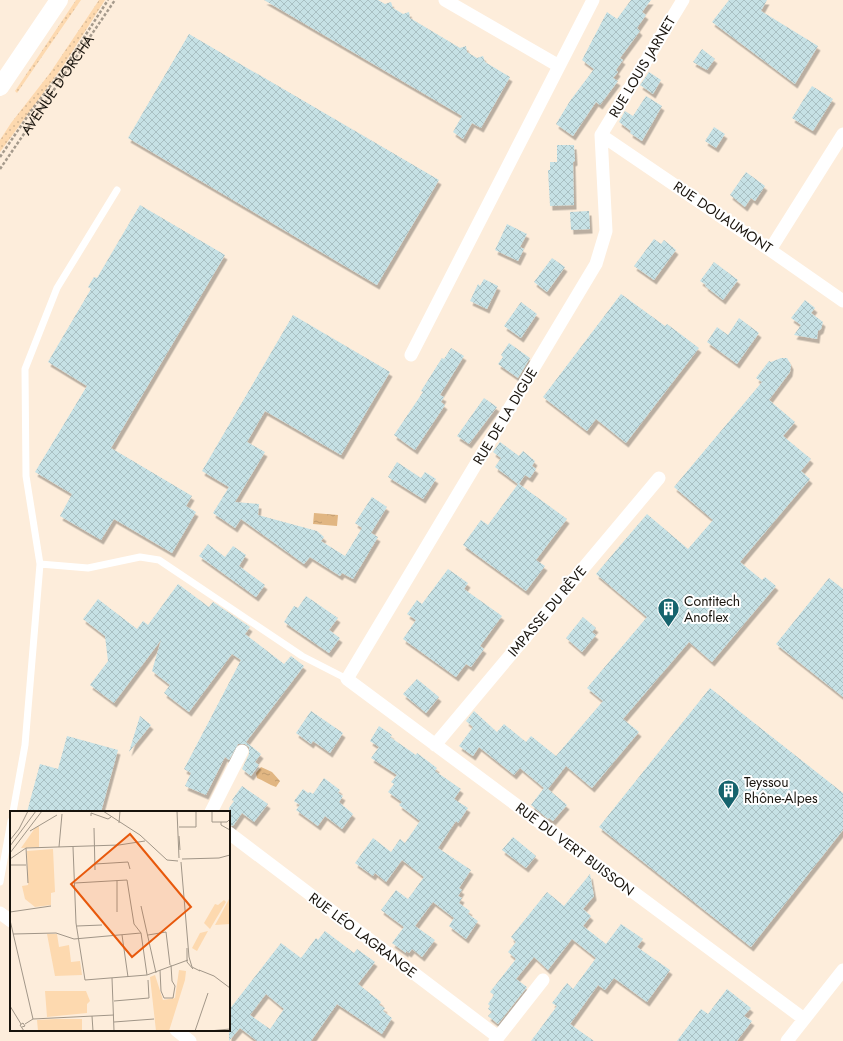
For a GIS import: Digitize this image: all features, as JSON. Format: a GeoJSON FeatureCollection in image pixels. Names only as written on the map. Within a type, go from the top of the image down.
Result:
{"type":"FeatureCollection","features":[{"type":"Feature","properties":{"kind":"main road"},"geometry":{"type":"LineString","coordinates":[[0,87],[59,0]]}},
{"type":"Feature","properties":{"kind":"street"},"geometry":{"type":"LineString","coordinates":[[445,0],[559,66]]}},
{"type":"Feature","properties":{"kind":"street"},"geometry":{"type":"LineString","coordinates":[[411,355],[593,0]]}},
{"type":"Feature","properties":{"kind":"street","name":"RUE LOUIS JARNET"},"geometry":{"type":"LineString","coordinates":[[601,135],[683,0]]}},
{"type":"Feature","properties":{"kind":"street"},"geometry":{"type":"LineString","coordinates":[[770,250],[843,134]]}},
{"type":"Feature","properties":{"kind":"street","name":"RUE DOUAUMONT"},"geometry":{"type":"LineString","coordinates":[[601,135],[843,301]]}},
{"type":"Feature","properties":{"kind":"street","name":"RUE DE LA DIGUE"},"geometry":{"type":"LineString","coordinates":[[347,680],[596,264],[606,231],[601,135]]}},
{"type":"Feature","properties":{"kind":"street","name":"IMPASSE DU RÊVE"},"geometry":{"type":"LineString","coordinates":[[435,744],[659,478]]}},
{"type":"Feature","properties":{"kind":"street","name":"RUE DU VERT BUISSON"},"geometry":{"type":"LineString","coordinates":[[347,680],[804,1019]]}},
{"type":"Feature","properties":{"kind":"street"},"geometry":{"type":"LineString","coordinates":[[212,811],[242,751]]}},
{"type":"Feature","properties":{"kind":"street","name":"RUE LÉO LAGRANGE"},"geometry":{"type":"LineString","coordinates":[[230,834],[496,1039]]}},
{"type":"Feature","properties":{"kind":"street"},"geometry":{"type":"LineString","coordinates":[[0,913],[10,920]]}},
{"type":"Feature","properties":{"kind":"street"},"geometry":{"type":"LineString","coordinates":[[787,1041],[843,970]]}},
{"type":"Feature","properties":{"kind":"street"},"geometry":{"type":"LineString","coordinates":[[496,1039],[543,980]]}},
{"type":"Feature","properties":{"kind":"street"},"geometry":{"type":"LineString","coordinates":[[177,1031],[190,1041]]}},
{"type":"Feature","properties":{"kind":"lane"},"geometry":{"type":"LineString","coordinates":[[12,811],[24,745],[40,564],[26,476],[25,369],[57,288],[117,190]]}},
{"type":"Feature","properties":{"kind":"lane"},"geometry":{"type":"LineString","coordinates":[[40,564],[88,568],[140,557],[159,560],[302,656],[347,680]]}},
{"type":"Feature","properties":{"kind":"lane"},"geometry":{"type":"LineString","coordinates":[[0,882],[10,827]]}},
{"type":"Feature","properties":{"kind":"path"},"geometry":{"type":"LineString","coordinates":[[0,157],[31,111],[65,67],[108,0]]}},
{"type":"Feature","properties":{"kind":"path","name":"AVENUE D'ORCHA"},"geometry":{"type":"LineString","coordinates":[[0,169],[115,0]]}},
{"type":"Feature","properties":{"kind":"shaded area"},"geometry":{"type":"Polygon","coordinates":[[[76,0],[81,0],[17,93],[15,91],[76,0]]]}},
{"type":"Feature","properties":{"kind":"shaded area"},"geometry":{"type":"Polygon","coordinates":[[[99,0],[105,0],[63,66],[0,152],[0,140],[11,123],[50,73],[99,0]]]}},
{"type":"Feature","properties":{"kind":"water"},"geometry":{"type":"Polygon","coordinates":[[[314,513],[338,515],[337,526],[313,524],[314,513]]]}},
{"type":"Feature","properties":{"kind":"water"},"geometry":{"type":"Polygon","coordinates":[[[261,767],[272,772],[280,781],[276,787],[257,778],[256,773],[261,767]]]}},
{"type":"Feature","properties":{"kind":"building"},"geometry":{"type":"Polygon","coordinates":[[[264,0],[378,0],[385,4],[391,2],[393,8],[403,14],[409,12],[410,18],[460,48],[466,46],[467,52],[477,58],[483,56],[485,62],[510,77],[481,128],[472,123],[463,139],[453,132],[462,116],[264,0]]]}},
{"type":"Feature","properties":{"kind":"building"},"geometry":{"type":"Polygon","coordinates":[[[631,0],[651,0],[642,12],[646,15],[637,28],[640,31],[620,58],[623,60],[616,70],[618,72],[613,78],[618,81],[600,105],[596,102],[573,136],[556,124],[570,101],[594,69],[582,60],[607,12],[617,19],[631,0]]]}},
{"type":"Feature","properties":{"kind":"building"},"geometry":{"type":"Polygon","coordinates":[[[729,0],[767,0],[761,11],[818,46],[795,84],[712,22],[729,0]]]}},
{"type":"Feature","properties":{"kind":"building"},"geometry":{"type":"Polygon","coordinates":[[[189,34],[439,180],[377,285],[128,138],[189,34]]]}},
{"type":"Feature","properties":{"kind":"building"},"geometry":{"type":"Polygon","coordinates":[[[702,49],[715,59],[707,70],[693,62],[702,49]]]}},
{"type":"Feature","properties":{"kind":"building"},"geometry":{"type":"Polygon","coordinates":[[[649,72],[661,80],[653,94],[640,85],[649,72]]]}},
{"type":"Feature","properties":{"kind":"building"},"geometry":{"type":"Polygon","coordinates":[[[812,86],[833,99],[813,131],[792,118],[812,86]]]}},
{"type":"Feature","properties":{"kind":"building"},"geometry":{"type":"Polygon","coordinates":[[[646,96],[662,106],[642,141],[630,133],[631,131],[619,122],[625,111],[633,116],[646,96]]]}},
{"type":"Feature","properties":{"kind":"building"},"geometry":{"type":"Polygon","coordinates":[[[714,127],[725,134],[716,148],[705,141],[714,127]]]}},
{"type":"Feature","properties":{"kind":"building"},"geometry":{"type":"Polygon","coordinates":[[[557,145],[574,145],[574,205],[550,206],[548,170],[550,170],[550,162],[557,162],[557,145]]]}},
{"type":"Feature","properties":{"kind":"building"},"geometry":{"type":"Polygon","coordinates":[[[746,172],[765,186],[755,201],[751,198],[745,207],[730,195],[746,172]]]}},
{"type":"Feature","properties":{"kind":"building"},"geometry":{"type":"Polygon","coordinates":[[[140,205],[225,255],[111,448],[192,496],[186,506],[196,512],[172,553],[114,519],[101,540],[60,516],[72,494],[35,472],[87,386],[48,362],[91,289],[88,287],[94,277],[97,278],[140,205]]]}},
{"type":"Feature","properties":{"kind":"building"},"geometry":{"type":"Polygon","coordinates":[[[589,211],[590,229],[571,230],[570,212],[589,211]]]}},
{"type":"Feature","properties":{"kind":"building"},"geometry":{"type":"Polygon","coordinates":[[[507,224],[527,234],[520,247],[524,249],[518,261],[495,250],[507,224]]]}},
{"type":"Feature","properties":{"kind":"building"},"geometry":{"type":"Polygon","coordinates":[[[654,239],[661,244],[664,240],[676,250],[654,280],[634,266],[654,239]]]}},
{"type":"Feature","properties":{"kind":"building"},"geometry":{"type":"Polygon","coordinates":[[[552,258],[565,267],[547,292],[534,282],[552,258]]]}},
{"type":"Feature","properties":{"kind":"building"},"geometry":{"type":"Polygon","coordinates":[[[714,262],[738,280],[723,300],[700,281],[714,262]]]}},
{"type":"Feature","properties":{"kind":"building"},"geometry":{"type":"Polygon","coordinates":[[[484,279],[498,286],[487,309],[470,301],[478,284],[480,286],[484,279]]]}},
{"type":"Feature","properties":{"kind":"building"},"geometry":{"type":"Polygon","coordinates":[[[621,294],[665,326],[667,324],[699,348],[626,443],[596,419],[587,431],[543,397],[621,294]]]}},
{"type":"Feature","properties":{"kind":"building"},"geometry":{"type":"Polygon","coordinates":[[[805,300],[815,308],[811,313],[823,322],[821,329],[818,331],[817,339],[794,335],[801,325],[791,318],[805,300]]]}},
{"type":"Feature","properties":{"kind":"building"},"geometry":{"type":"Polygon","coordinates":[[[521,302],[537,314],[521,338],[504,326],[521,302]]]}},
{"type":"Feature","properties":{"kind":"building"},"geometry":{"type":"Polygon","coordinates":[[[293,315],[390,372],[341,455],[265,411],[247,442],[265,452],[235,502],[259,504],[258,515],[317,531],[324,537],[321,541],[345,556],[362,528],[355,523],[372,497],[387,507],[371,533],[378,537],[353,579],[342,573],[340,576],[310,557],[304,564],[241,519],[235,528],[213,513],[229,487],[202,471],[293,315]]]}},
{"type":"Feature","properties":{"kind":"building"},"geometry":{"type":"Polygon","coordinates":[[[739,318],[759,333],[737,364],[707,342],[717,327],[728,335],[739,318]]]}},
{"type":"Feature","properties":{"kind":"building"},"geometry":{"type":"Polygon","coordinates":[[[509,343],[530,358],[518,378],[498,364],[503,357],[501,355],[509,343]]]}},
{"type":"Feature","properties":{"kind":"building"},"geometry":{"type":"Polygon","coordinates":[[[451,348],[464,356],[440,395],[444,397],[441,402],[445,405],[415,450],[394,435],[423,392],[421,391],[442,358],[444,359],[451,348]]]}},
{"type":"Feature","properties":{"kind":"building"},"geometry":{"type":"Polygon","coordinates":[[[781,358],[787,358],[791,365],[790,372],[769,400],[795,422],[783,436],[811,459],[801,471],[810,479],[740,562],[762,580],[765,577],[776,586],[712,662],[689,642],[623,719],[639,732],[592,788],[566,766],[548,789],[567,805],[553,821],[549,818],[548,819],[531,805],[544,788],[520,768],[514,775],[479,747],[473,756],[459,746],[473,727],[466,721],[474,711],[497,732],[504,724],[526,742],[531,736],[556,756],[603,701],[587,688],[647,617],[596,574],[647,514],[688,549],[713,520],[674,487],[762,382],[756,378],[769,361],[771,362],[781,358]]]}},
{"type":"Feature","properties":{"kind":"building"},"geometry":{"type":"Polygon","coordinates":[[[484,398],[497,407],[469,444],[457,436],[484,398]]]}},
{"type":"Feature","properties":{"kind":"building"},"geometry":{"type":"Polygon","coordinates":[[[500,442],[519,456],[523,451],[535,461],[532,466],[536,469],[530,478],[525,475],[519,484],[567,519],[536,560],[545,566],[526,591],[463,545],[481,520],[488,525],[518,484],[495,467],[501,458],[493,452],[500,442]]]}},
{"type":"Feature","properties":{"kind":"building"},"geometry":{"type":"Polygon","coordinates":[[[397,462],[421,478],[425,472],[436,479],[423,499],[388,477],[397,462]]]}},
{"type":"Feature","properties":{"kind":"building"},"geometry":{"type":"Polygon","coordinates":[[[208,544],[225,557],[233,546],[246,555],[239,566],[265,585],[256,597],[199,556],[208,544]]]}},
{"type":"Feature","properties":{"kind":"building"},"geometry":{"type":"Polygon","coordinates":[[[448,569],[468,583],[464,589],[502,616],[480,646],[484,649],[471,667],[466,664],[456,677],[403,639],[416,620],[407,614],[417,600],[422,604],[448,569]]]}},
{"type":"Feature","properties":{"kind":"building"},"geometry":{"type":"Polygon","coordinates":[[[829,578],[843,589],[843,697],[776,644],[829,578]]]}},
{"type":"Feature","properties":{"kind":"building"},"geometry":{"type":"Polygon","coordinates":[[[178,584],[209,607],[213,602],[250,627],[245,634],[284,664],[291,656],[304,666],[246,742],[261,754],[255,762],[259,765],[251,776],[242,769],[249,754],[249,747],[245,744],[238,744],[229,760],[225,757],[206,795],[185,786],[191,773],[184,769],[241,660],[232,654],[189,712],[164,693],[170,685],[152,671],[161,640],[114,703],[90,685],[108,661],[105,636],[83,619],[98,599],[137,629],[143,621],[148,625],[178,584]]]}},
{"type":"Feature","properties":{"kind":"building"},"geometry":{"type":"Polygon","coordinates":[[[306,596],[338,618],[329,630],[340,638],[329,653],[284,622],[294,606],[298,608],[306,596]]]}},
{"type":"Feature","properties":{"kind":"building"},"geometry":{"type":"Polygon","coordinates":[[[583,617],[596,628],[592,632],[596,635],[582,652],[566,638],[583,617]]]}},
{"type":"Feature","properties":{"kind":"building"},"geometry":{"type":"Polygon","coordinates":[[[417,679],[439,697],[426,713],[403,694],[417,679]]]}},
{"type":"Feature","properties":{"kind":"building","name":"Teyssou Rhône-Alpes"},"geometry":{"type":"Polygon","coordinates":[[[710,688],[843,793],[843,830],[751,947],[599,827],[710,688]]]}},
{"type":"Feature","properties":{"kind":"building"},"geometry":{"type":"Polygon","coordinates":[[[311,711],[343,733],[330,753],[313,741],[311,744],[296,733],[311,711]]]}},
{"type":"Feature","properties":{"kind":"building"},"geometry":{"type":"Polygon","coordinates":[[[140,716],[151,725],[129,752],[140,716]]]}},
{"type":"Feature","properties":{"kind":"building"},"geometry":{"type":"Polygon","coordinates":[[[379,726],[392,735],[390,737],[416,755],[417,753],[437,768],[435,771],[461,789],[454,799],[468,808],[458,823],[456,821],[438,848],[471,870],[459,888],[462,890],[458,896],[462,898],[459,903],[470,911],[468,914],[478,921],[466,939],[449,926],[454,918],[433,902],[415,926],[435,940],[422,957],[412,949],[409,953],[406,951],[406,953],[392,943],[404,927],[381,910],[396,890],[408,899],[424,877],[402,860],[386,882],[375,873],[373,876],[355,863],[373,838],[391,852],[400,839],[405,843],[420,821],[399,805],[402,802],[388,792],[394,784],[391,782],[397,775],[371,758],[379,747],[370,741],[379,726]]]}},
{"type":"Feature","properties":{"kind":"building"},"geometry":{"type":"Polygon","coordinates":[[[67,736],[118,750],[101,811],[27,811],[40,764],[58,769],[67,736]]]}},
{"type":"Feature","properties":{"kind":"building"},"geometry":{"type":"Polygon","coordinates":[[[324,778],[340,790],[338,793],[343,796],[339,802],[353,814],[342,829],[325,816],[318,826],[296,810],[300,805],[294,801],[303,789],[308,793],[310,792],[313,794],[324,778]]]}},
{"type":"Feature","properties":{"kind":"building"},"geometry":{"type":"Polygon","coordinates":[[[242,786],[268,804],[254,822],[242,813],[233,826],[230,825],[229,811],[229,808],[234,801],[232,800],[242,786]]]}},
{"type":"Feature","properties":{"kind":"building"},"geometry":{"type":"Polygon","coordinates":[[[513,837],[536,856],[526,868],[502,850],[513,837]]]}},
{"type":"Feature","properties":{"kind":"building"},"geometry":{"type":"Polygon","coordinates":[[[590,874],[594,896],[583,909],[591,916],[583,926],[606,944],[621,924],[643,939],[637,947],[670,970],[647,1002],[614,978],[605,990],[598,985],[570,1024],[594,1041],[531,1041],[557,1006],[552,1003],[567,983],[573,989],[596,958],[572,939],[548,970],[534,957],[516,979],[527,987],[498,1024],[488,1016],[492,1012],[488,1009],[490,1006],[488,1004],[494,995],[490,992],[516,959],[508,952],[516,942],[511,937],[547,892],[564,906],[590,874]]]}},
{"type":"Feature","properties":{"kind":"building"},"geometry":{"type":"Polygon","coordinates":[[[325,931],[354,953],[357,949],[375,962],[358,984],[381,1002],[379,1005],[385,1008],[383,1011],[392,1018],[382,1034],[337,1004],[311,1041],[257,1041],[240,1028],[229,1041],[230,1009],[281,943],[301,958],[316,938],[318,940],[325,931]],[[266,994],[250,1015],[270,1029],[284,1009],[266,994]]]}},
{"type":"Feature","properties":{"kind":"building"},"geometry":{"type":"Polygon","coordinates":[[[727,989],[751,1008],[744,1016],[752,1021],[737,1041],[677,1041],[701,1009],[708,1014],[727,989]]]}},
{"type":"Feature","properties":{"kind":"place","name":"Contitech Anoflex"},"geometry":{"type":"Point","coordinates":[668,628]}},
{"type":"Feature","properties":{"kind":"place","name":"Teyssou Rhône-Alpes"},"geometry":{"type":"Point","coordinates":[728,810]}}]}
